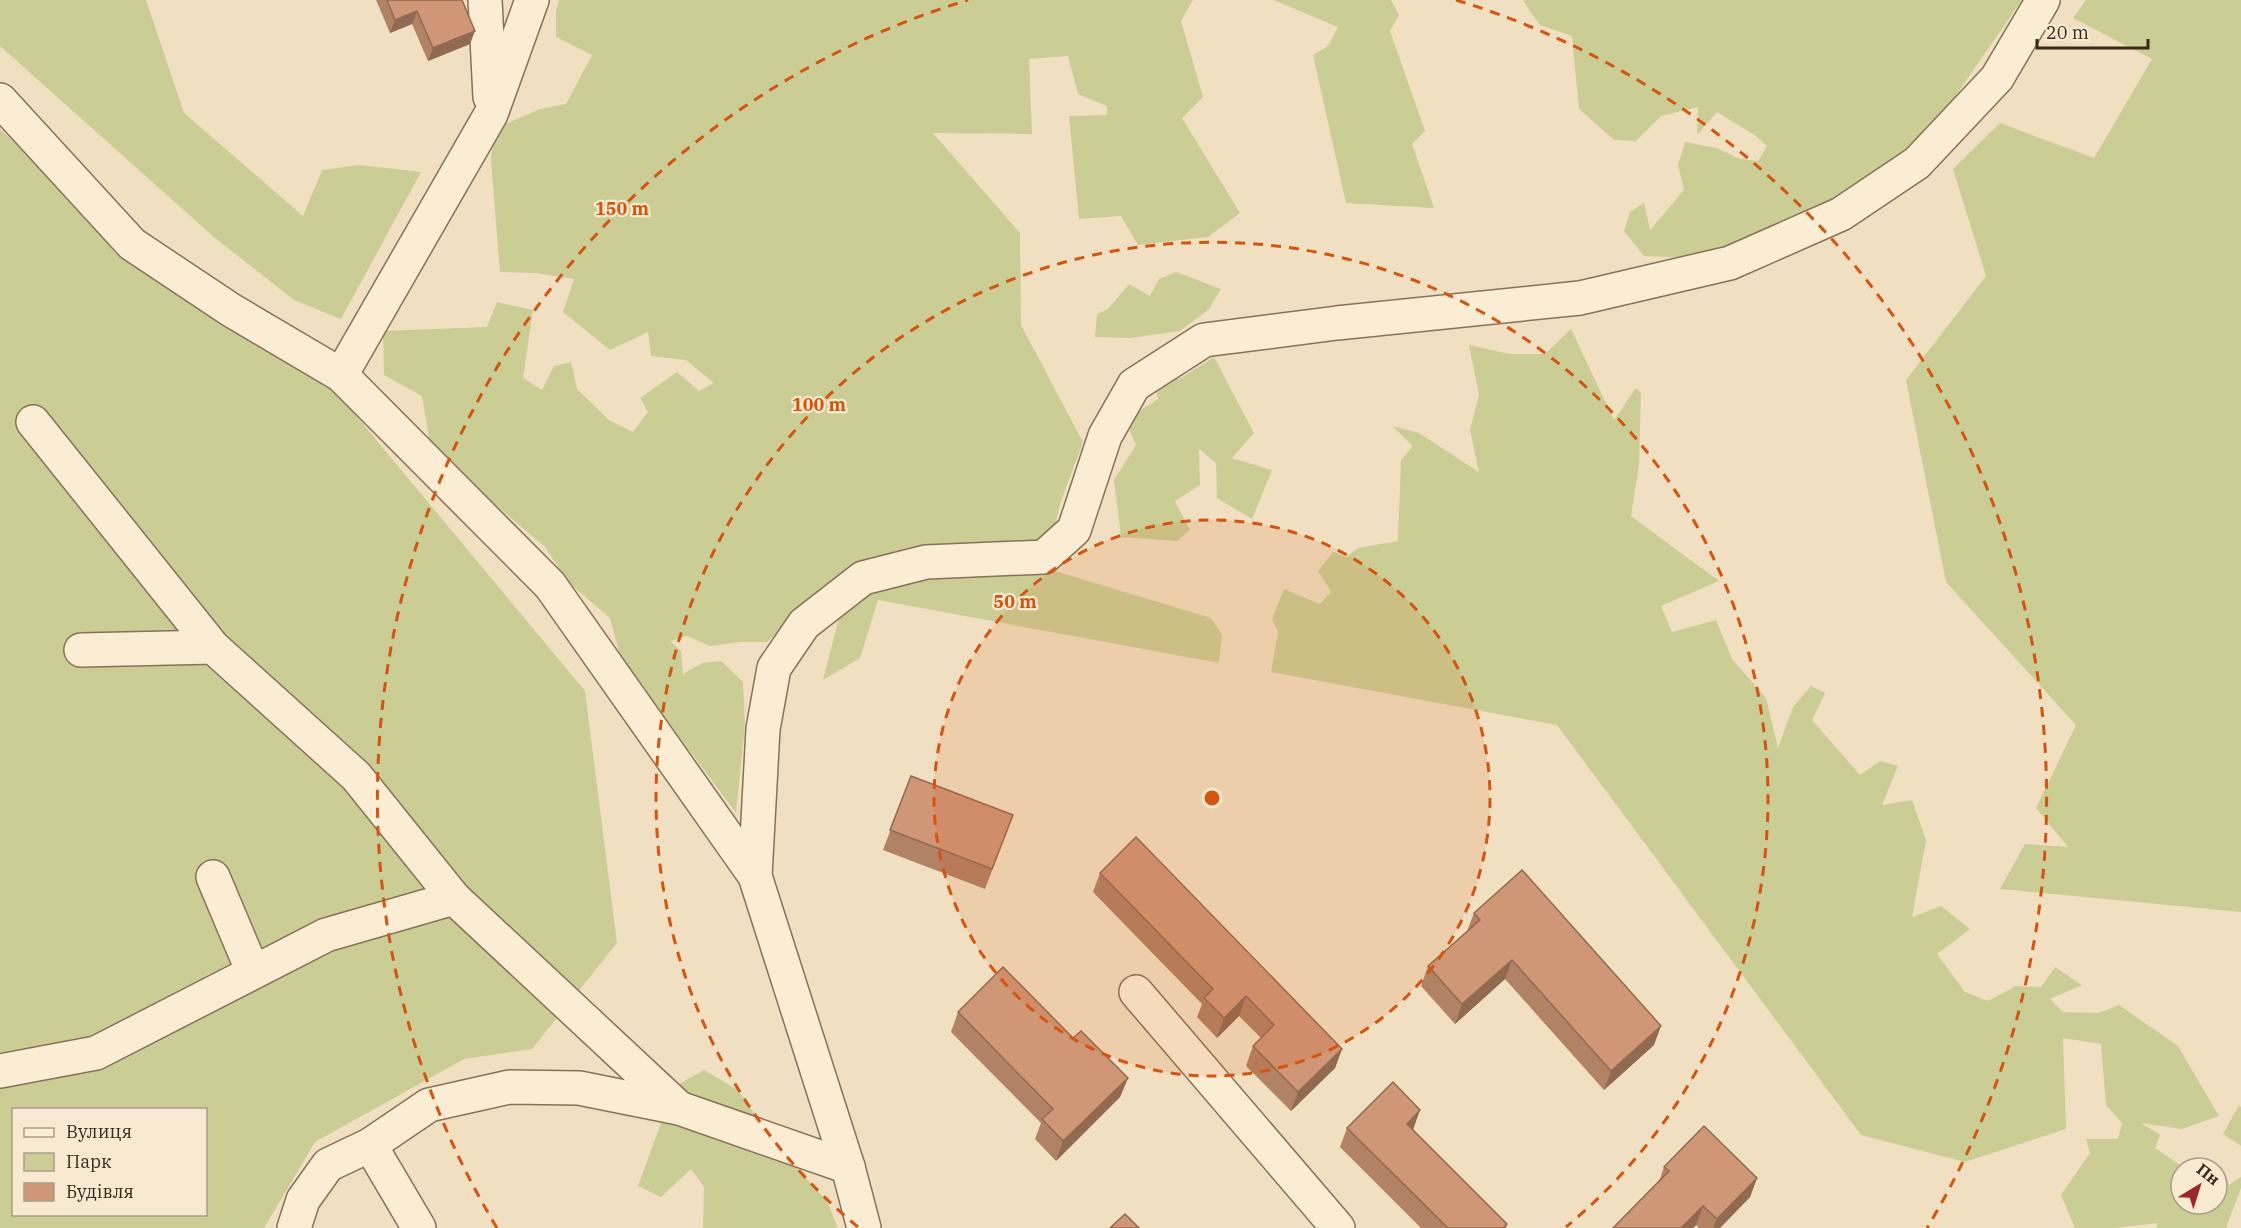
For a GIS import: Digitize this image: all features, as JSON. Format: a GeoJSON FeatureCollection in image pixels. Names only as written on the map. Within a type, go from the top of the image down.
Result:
{"type":"FeatureCollection","features":[{"type":"Feature","properties":{"kind":"lane"},"geometry":{"type":"LineString","coordinates":[[485,0],[491,114]]}},
{"type":"Feature","properties":{"kind":"lane"},"geometry":{"type":"LineString","coordinates":[[341,375],[491,114],[531,0]]}},
{"type":"Feature","properties":{"kind":"lane"},"geometry":{"type":"LineString","coordinates":[[755,876],[763,729],[774,668],[804,624],[863,578],[926,562],[1044,557],[1074,530],[1104,436],[1134,385],[1204,340],[1337,323],[1580,298],[1730,262],[1841,214],[1917,163],[1997,78],[2043,0]]}},
{"type":"Feature","properties":{"kind":"lane"},"geometry":{"type":"LineString","coordinates":[[0,100],[132,244],[231,310],[341,375],[550,585],[755,876],[848,1167],[864,1228]]}},
{"type":"Feature","properties":{"kind":"lane"},"geometry":{"type":"LineString","coordinates":[[33,422],[213,647],[356,776],[454,898],[679,1108]]}},
{"type":"Feature","properties":{"kind":"lane"},"geometry":{"type":"LineString","coordinates":[[81,650],[213,647]]}},
{"type":"Feature","properties":{"kind":"lane"},"geometry":{"type":"LineString","coordinates":[[213,877],[253,972]]}},
{"type":"Feature","properties":{"kind":"lane"},"geometry":{"type":"LineString","coordinates":[[0,1071],[96,1053],[326,935],[454,898]]}},
{"type":"Feature","properties":{"kind":"lane"},"geometry":{"type":"LineString","coordinates":[[1136,992],[1338,1228]]}},
{"type":"Feature","properties":{"kind":"lane"},"geometry":{"type":"LineString","coordinates":[[294,1228],[303,1200],[328,1165],[370,1145],[429,1105],[508,1087],[579,1088],[679,1108],[848,1167]]}},
{"type":"Feature","properties":{"kind":"lane"},"geometry":{"type":"LineString","coordinates":[[370,1145],[419,1228]]}},
{"type":"Feature","properties":{"kind":"green space"},"geometry":{"type":"Polygon","coordinates":[[[0,0],[146,0],[184,113],[303,216],[322,170],[358,165],[421,172],[341,319],[294,300],[215,238],[0,46],[0,0]]]}},
{"type":"Feature","properties":{"kind":"green space"},"geometry":{"type":"Polygon","coordinates":[[[559,0],[1193,0],[1181,21],[1203,97],[1182,118],[1240,213],[1208,237],[1138,245],[1121,216],[1079,219],[1069,116],[1107,115],[1107,106],[1078,94],[1068,56],[1029,59],[1032,134],[933,133],[1020,233],[1021,325],[1083,442],[1060,504],[1045,568],[1211,618],[1222,635],[1219,663],[878,600],[860,658],[823,680],[853,564],[767,642],[741,642],[710,646],[687,636],[670,641],[681,651],[683,674],[702,663],[721,661],[743,682],[745,724],[736,813],[621,659],[610,618],[568,582],[545,547],[431,450],[422,396],[384,375],[383,331],[487,327],[497,302],[533,310],[523,378],[542,390],[554,366],[571,362],[577,389],[609,420],[633,432],[648,412],[640,398],[677,372],[699,391],[714,383],[686,360],[651,356],[648,332],[610,350],[563,312],[574,279],[535,273],[500,272],[491,161],[494,129],[540,109],[566,104],[592,55],[556,37],[556,12],[559,0]]]}},
{"type":"Feature","properties":{"kind":"green space"},"geometry":{"type":"Polygon","coordinates":[[[1273,0],[1391,0],[1399,15],[1390,31],[1425,131],[1412,144],[1434,208],[1346,203],[1313,55],[1328,46],[1338,27],[1273,0]]]}},
{"type":"Feature","properties":{"kind":"green space"},"geometry":{"type":"Polygon","coordinates":[[[2022,0],[1920,147],[1841,192],[1812,213],[1692,258],[1644,256],[1624,231],[1630,212],[1644,203],[1650,230],[1684,190],[1678,165],[1685,142],[1716,148],[1740,159],[1758,161],[1767,146],[1756,136],[1717,112],[1697,135],[1698,107],[1661,116],[1636,141],[1614,140],[1579,109],[1572,36],[1540,25],[1523,1],[2022,0]]]}},
{"type":"Feature","properties":{"kind":"green space"},"geometry":{"type":"Polygon","coordinates":[[[2086,0],[2241,0],[2241,912],[2000,889],[2025,844],[2068,847],[2036,808],[2076,725],[1946,582],[1906,380],[1986,276],[1953,169],[2000,123],[2094,158],[2152,59],[2073,18],[2086,0]]]}},
{"type":"Feature","properties":{"kind":"green space"},"geometry":{"type":"Polygon","coordinates":[[[0,129],[168,288],[328,382],[585,691],[617,943],[532,1049],[464,1059],[315,1142],[264,1228],[0,1228],[0,129]]]}},
{"type":"Feature","properties":{"kind":"green space"},"geometry":{"type":"Polygon","coordinates":[[[1176,272],[1221,289],[1209,309],[1180,331],[1130,338],[1095,337],[1097,314],[1108,309],[1129,284],[1150,296],[1159,279],[1176,272]]]}},
{"type":"Feature","properties":{"kind":"green space"},"geometry":{"type":"Polygon","coordinates":[[[1571,329],[1614,420],[1636,388],[1641,393],[1639,465],[1631,516],[1719,581],[1661,606],[1672,632],[1716,620],[1732,659],[1766,698],[1778,748],[1793,707],[1811,686],[1825,693],[1812,720],[1860,775],[1880,761],[1898,766],[1882,805],[1912,800],[1926,840],[1912,917],[1941,906],[1970,929],[1937,954],[1965,992],[1988,1001],[2016,986],[2041,987],[2055,967],[2082,985],[2050,999],[2063,1012],[2099,1013],[2119,1005],[2178,1046],[2219,1116],[2182,1129],[2141,1123],[2160,1135],[2155,1148],[2169,1158],[2169,1216],[2229,1216],[2229,1185],[2241,1177],[2241,1188],[2226,1228],[2156,1228],[2158,1223],[2115,1228],[2075,1228],[2061,1195],[2090,1153],[2086,1139],[2118,1139],[2122,1123],[2106,1105],[2101,1044],[2063,1038],[2066,1129],[1965,1162],[1861,1135],[1557,725],[1271,672],[1278,632],[1272,619],[1284,589],[1320,604],[1331,592],[1318,571],[1333,552],[1346,557],[1358,548],[1398,541],[1401,460],[1413,446],[1392,426],[1419,433],[1479,472],[1470,430],[1479,395],[1469,345],[1510,354],[1545,354],[1571,329]]]}},
{"type":"Feature","properties":{"kind":"green space"},"geometry":{"type":"Polygon","coordinates":[[[1214,357],[1254,433],[1232,458],[1272,470],[1252,519],[1217,498],[1216,463],[1199,449],[1200,485],[1175,501],[1190,530],[1177,541],[1121,537],[1114,480],[1136,445],[1125,420],[1158,399],[1154,383],[1181,378],[1214,357]]]}},
{"type":"Feature","properties":{"kind":"green space"},"geometry":{"type":"Polygon","coordinates":[[[704,1070],[738,1090],[779,1149],[827,1201],[838,1228],[703,1228],[704,1187],[691,1169],[661,1197],[638,1186],[674,1087],[704,1070]]]}},
{"type":"Feature","properties":{"kind":"green space"},"geometry":{"type":"Polygon","coordinates":[[[2239,1105],[2241,1107],[2241,1146],[2223,1134],[2239,1105]]]}},
{"type":"Feature","properties":{"kind":"building"},"geometry":{"type":"Polygon","coordinates":[[[387,0],[462,0],[475,31],[433,48],[417,11],[395,20],[387,0]]]}},
{"type":"Feature","properties":{"kind":"building"},"geometry":{"type":"Polygon","coordinates":[[[911,776],[1013,815],[992,869],[890,830],[911,776]]]}},
{"type":"Feature","properties":{"kind":"building"},"geometry":{"type":"Polygon","coordinates":[[[1136,837],[1342,1049],[1298,1092],[1253,1046],[1274,1025],[1246,996],[1224,1018],[1204,998],[1213,989],[1100,873],[1136,837]]]}},
{"type":"Feature","properties":{"kind":"building"},"geometry":{"type":"Polygon","coordinates":[[[1522,870],[1661,1026],[1611,1071],[1512,960],[1462,1004],[1428,966],[1480,920],[1474,913],[1522,870]]]}},
{"type":"Feature","properties":{"kind":"building"},"geometry":{"type":"Polygon","coordinates":[[[1003,967],[1073,1038],[1081,1031],[1128,1078],[1063,1141],[1042,1119],[1053,1109],[958,1012],[1003,967]]]}},
{"type":"Feature","properties":{"kind":"building"},"geometry":{"type":"Polygon","coordinates":[[[1393,1082],[1420,1110],[1407,1124],[1507,1224],[1503,1228],[1448,1228],[1347,1128],[1393,1082]]]}},
{"type":"Feature","properties":{"kind":"building"},"geometry":{"type":"Polygon","coordinates":[[[1704,1126],[1757,1178],[1717,1219],[1703,1206],[1681,1228],[1613,1228],[1669,1171],[1664,1167],[1704,1126]]]}},
{"type":"Feature","properties":{"kind":"building"},"geometry":{"type":"Polygon","coordinates":[[[1125,1214],[1139,1228],[1110,1228],[1125,1214]]]}}]}
